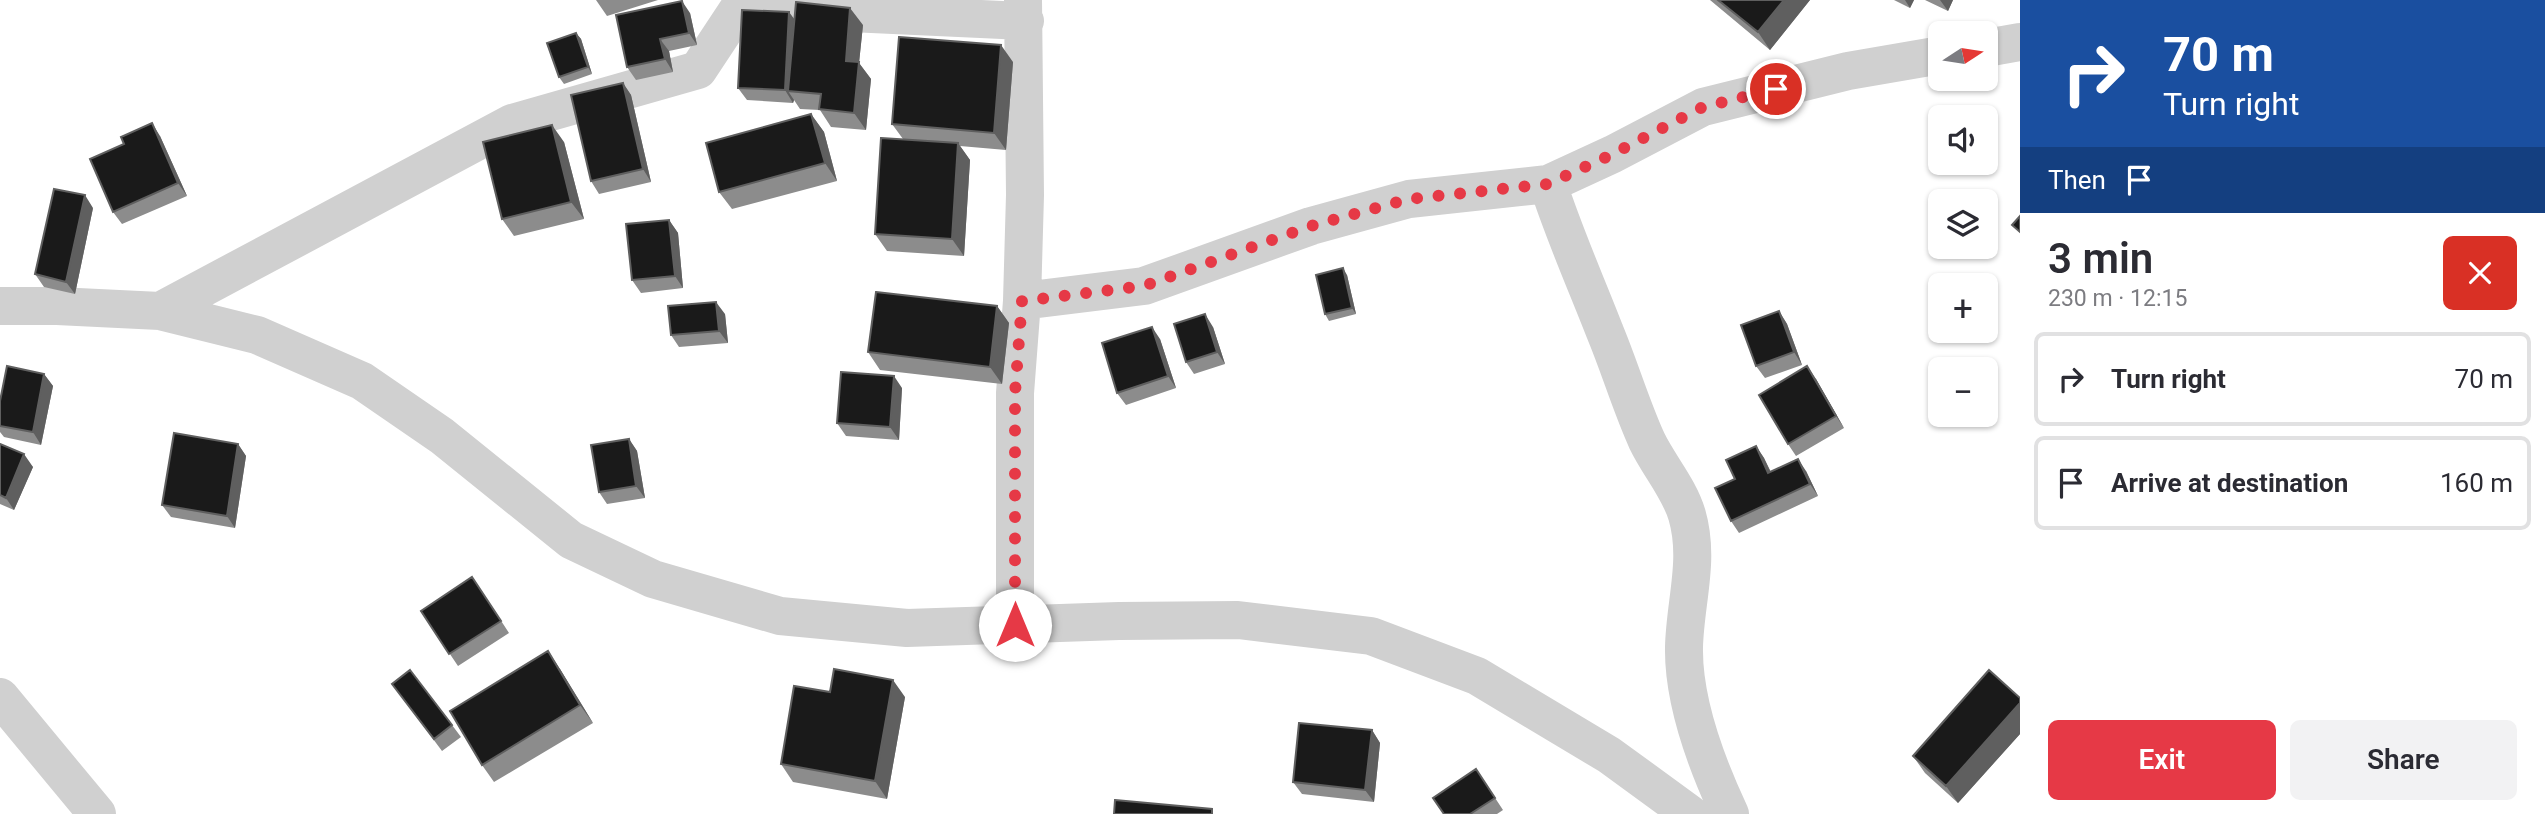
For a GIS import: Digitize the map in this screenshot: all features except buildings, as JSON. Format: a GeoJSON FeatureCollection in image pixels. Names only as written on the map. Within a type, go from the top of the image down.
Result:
{"type":"FeatureCollection","features":[{"type":"Feature","properties":{"kind":"street"},"geometry":{"type":"LineString","coordinates":[[160,311],[512,123],[698,69],[739,8],[1024,11],[1022,301],[1015,393],[1015,625]]}},
{"type":"Feature","properties":{"kind":"street"},"geometry":{"type":"LineString","coordinates":[[1998,46],[2020,42]]}},
{"type":"Feature","properties":{"kind":"street"},"geometry":{"type":"LineString","coordinates":[[1022,301],[1144,286],[1311,226],[1409,199],[1548,184],[1703,107],[1848,71],[1928,57]]}},
{"type":"Feature","properties":{"kind":"street"},"geometry":{"type":"LineString","coordinates":[[1548,184],[1560,223],[1647,442],[1686,513],[1693,541],[1693,579],[1684,649],[1690,702],[1718,789],[1730,814]]}},
{"type":"Feature","properties":{"kind":"street"},"geometry":{"type":"LineString","coordinates":[[0,306],[160,311],[257,335],[362,381],[442,436],[571,540],[653,579],[780,616],[907,628],[1238,620],[1371,636],[1477,676],[1609,755],[1690,814]]}},
{"type":"Feature","properties":{"kind":"street"},"geometry":{"type":"LineString","coordinates":[[0,697],[97,814]]}},
{"type":"Feature","properties":{"kind":"route"},"geometry":{"type":"LineString","coordinates":[[1015,625],[1015,393],[1022,301],[1144,286],[1311,226],[1409,199],[1548,184],[1703,107],[1776,89]]}}]}
